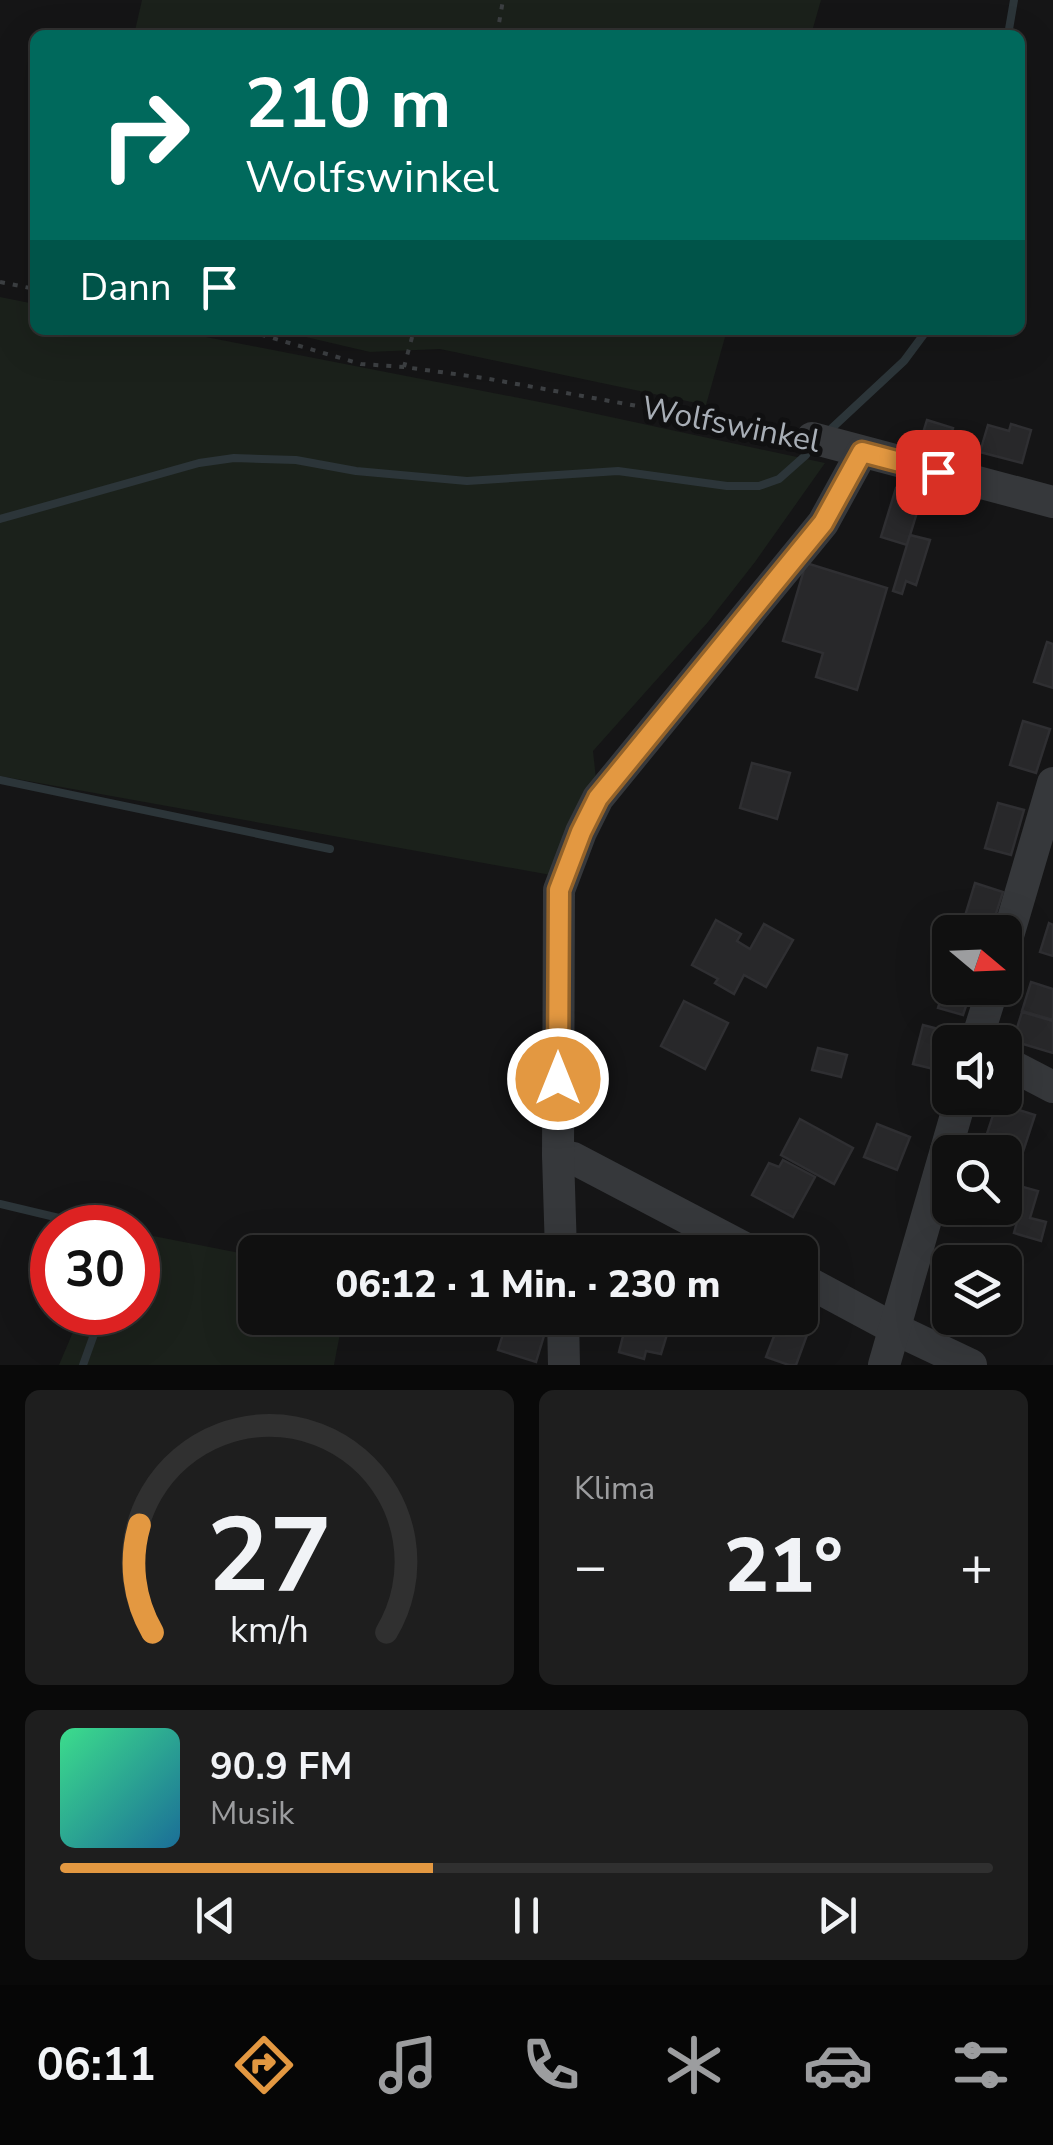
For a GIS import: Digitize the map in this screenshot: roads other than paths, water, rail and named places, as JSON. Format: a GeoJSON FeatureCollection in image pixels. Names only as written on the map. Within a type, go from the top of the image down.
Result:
{"type":"FeatureCollection","features":[{"type":"Feature","properties":{"kind":"street","name":"Wolfswinkel"},"geometry":{"type":"LineString","coordinates":[[812,438],[1053,502]]}},
{"type":"Feature","properties":{"kind":"street"},"geometry":{"type":"LineString","coordinates":[[560,1235],[559,890],[581,832],[612,779],[823,523],[862,452]]}},
{"type":"Feature","properties":{"kind":"street"},"geometry":{"type":"LineString","coordinates":[[1014,915],[1053,784]]}},
{"type":"Feature","properties":{"kind":"street"},"geometry":{"type":"LineString","coordinates":[[1022,1071],[1053,1087]]}},
{"type":"Feature","properties":{"kind":"street"},"geometry":{"type":"LineString","coordinates":[[884,1365],[955,1115]]}},
{"type":"Feature","properties":{"kind":"street"},"geometry":{"type":"LineString","coordinates":[[558,1155],[573,1158],[720,1235]]}},
{"type":"Feature","properties":{"kind":"street"},"geometry":{"type":"LineString","coordinates":[[818,1288],[971,1365]]}},
{"type":"Feature","properties":{"kind":"street"},"geometry":{"type":"LineString","coordinates":[[566,1335],[572,1362]]}},
{"type":"Feature","properties":{"kind":"waterway"},"geometry":{"type":"LineString","coordinates":[[1009,30],[1014,0]]}},
{"type":"Feature","properties":{"kind":"waterway"},"geometry":{"type":"LineString","coordinates":[[832,428],[904,361],[923,335]]}},
{"type":"Feature","properties":{"kind":"waterway"},"geometry":{"type":"LineString","coordinates":[[0,519],[199,463],[234,458],[296,460],[356,471],[467,481],[618,471],[727,486],[759,486],[779,479],[806,455]]}},
{"type":"Feature","properties":{"kind":"waterway"},"geometry":{"type":"LineString","coordinates":[[0,780],[330,849]]}},
{"type":"Feature","properties":{"kind":"waterway"},"geometry":{"type":"LineString","coordinates":[[0,1204],[30,1211]]}},
{"type":"Feature","properties":{"kind":"waterway"},"geometry":{"type":"LineString","coordinates":[[83,1365],[94,1335]]}}]}
